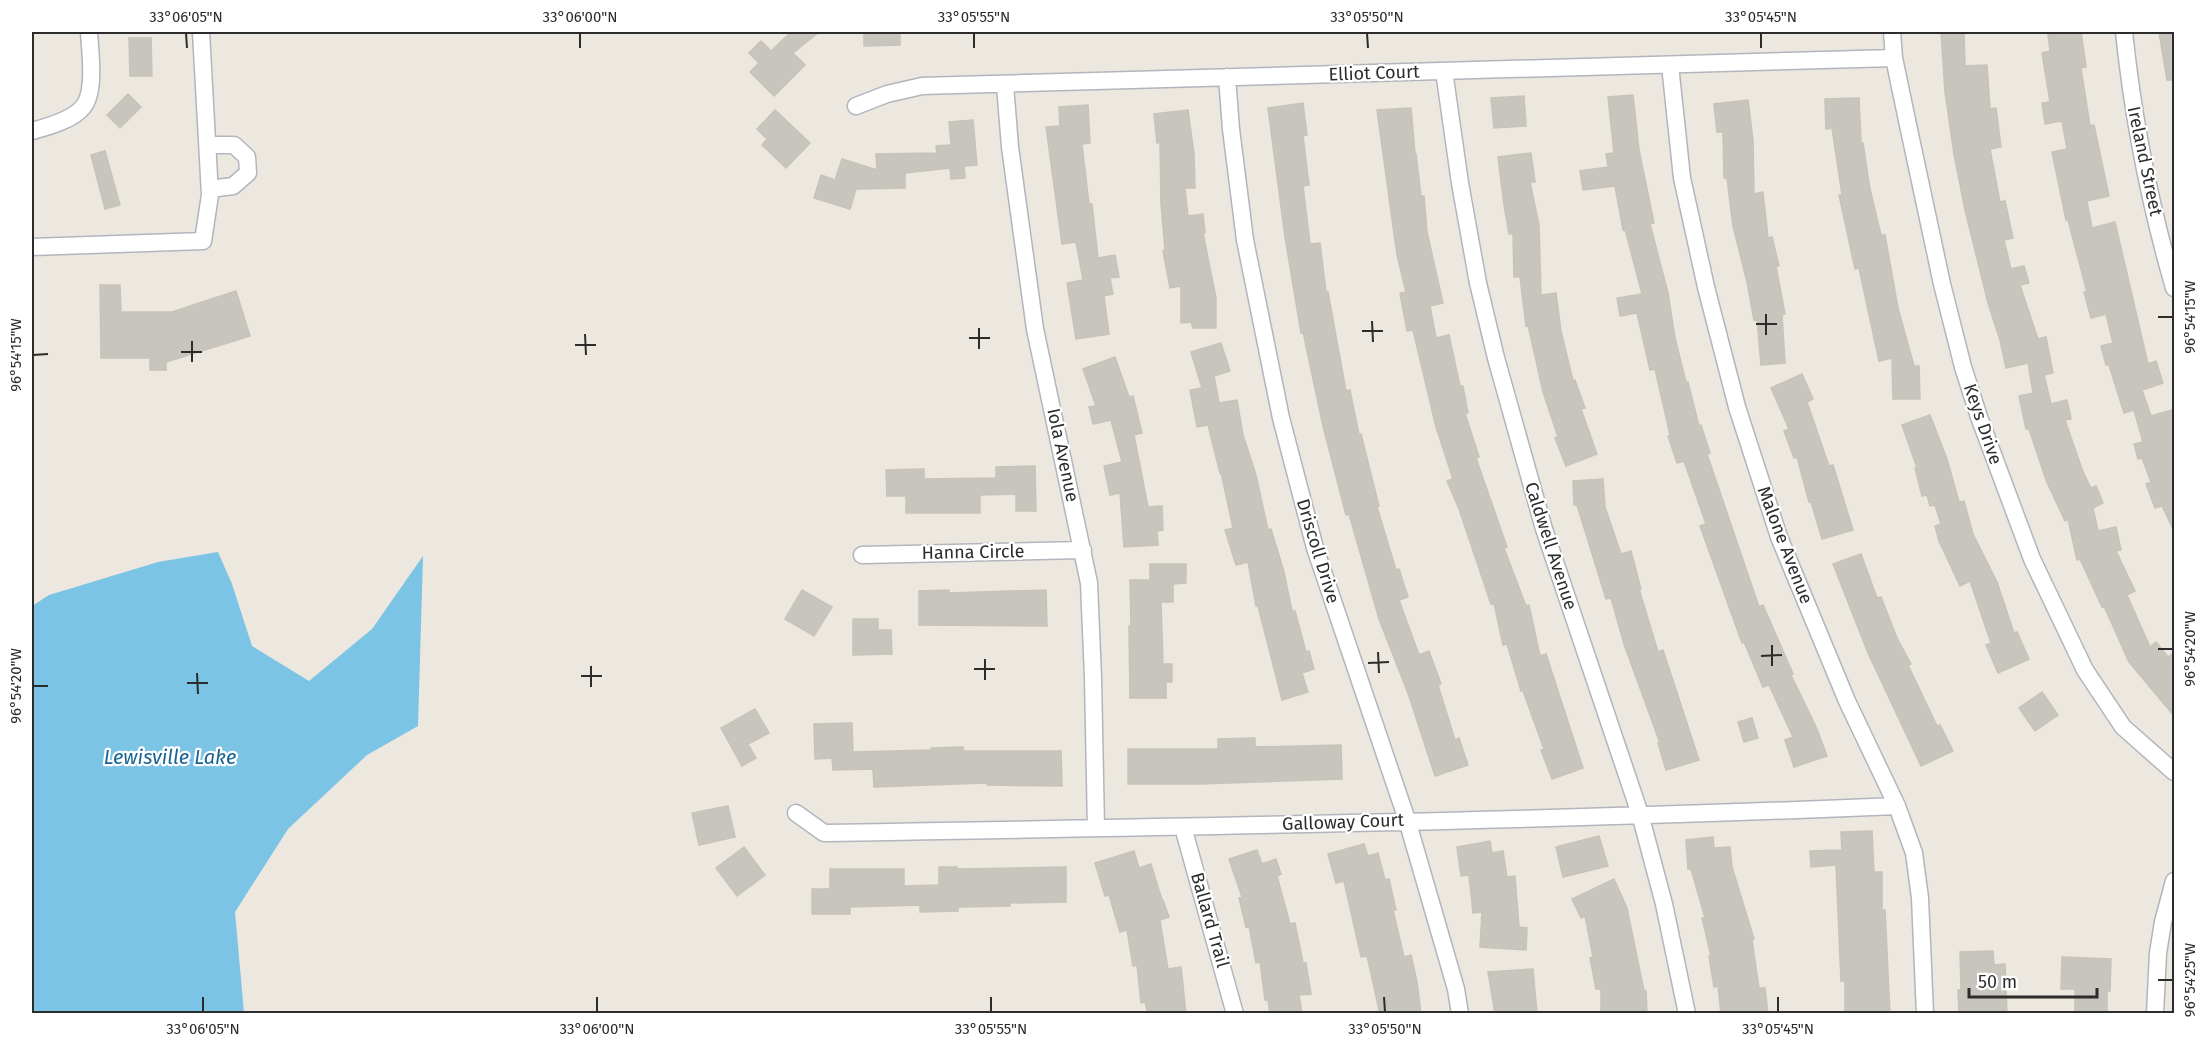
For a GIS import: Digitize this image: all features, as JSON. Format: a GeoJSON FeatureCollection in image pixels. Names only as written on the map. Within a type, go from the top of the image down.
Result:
{"type":"FeatureCollection","features":[{"type":"Feature","properties":{"kind":"street"},"geometry":{"type":"LineString","coordinates":[[32,131],[52,126],[84,107],[91,89],[89,32]]}},
{"type":"Feature","properties":{"kind":"street"},"geometry":{"type":"LineString","coordinates":[[32,247],[203,242],[210,189],[201,32]]}},
{"type":"Feature","properties":{"kind":"street","name":"Keys Drive"},"geometry":{"type":"LineString","coordinates":[[1892,32],[1894,58],[1942,284],[1964,367],[1978,417],[2032,559],[2085,670],[2123,727],[2175,772]]}},
{"type":"Feature","properties":{"kind":"street","name":"Ireland Street"},"geometry":{"type":"LineString","coordinates":[[2124,32],[2128,78],[2138,132],[2166,258],[2175,288]]}},
{"type":"Feature","properties":{"kind":"street","name":"Elliot Court"},"geometry":{"type":"LineString","coordinates":[[856,106],[887,94],[922,86],[1894,58]]}},
{"type":"Feature","properties":{"kind":"street","name":"Malone Avenue"},"geometry":{"type":"LineString","coordinates":[[1671,65],[1682,178],[1706,287],[1737,407],[1779,537],[1847,701],[1897,806],[1914,853],[1922,931],[1925,1014]]}},
{"type":"Feature","properties":{"kind":"street","name":"Caldwell Avenue"},"geometry":{"type":"LineString","coordinates":[[1444,71],[1460,183],[1478,283],[1496,358],[1544,529],[1640,814],[1664,904],[1688,1014]]}},
{"type":"Feature","properties":{"kind":"street","name":"Driscoll Drive"},"geometry":{"type":"LineString","coordinates":[[1227,77],[1245,240],[1281,418],[1315,548],[1407,820],[1456,989],[1460,1014]]}},
{"type":"Feature","properties":{"kind":"street","name":"Iola Avenue"},"geometry":{"type":"LineString","coordinates":[[1005,85],[1010,147],[1035,329],[1089,583],[1096,828]]}},
{"type":"Feature","properties":{"kind":"street"},"geometry":{"type":"LineString","coordinates":[[207,145],[234,145],[247,157],[248,173],[233,186],[210,189]]}},
{"type":"Feature","properties":{"kind":"street","name":"Hanna Circle"},"geometry":{"type":"LineString","coordinates":[[862,555],[1083,550]]}},
{"type":"Feature","properties":{"kind":"street","name":"Galloway Court"},"geometry":{"type":"LineString","coordinates":[[796,813],[824,833],[1184,827],[1897,806]]}},
{"type":"Feature","properties":{"kind":"street","name":"Ballard Trail"},"geometry":{"type":"LineString","coordinates":[[1184,827],[1235,1014]]}},
{"type":"Feature","properties":{"kind":"street"},"geometry":{"type":"LineString","coordinates":[[2155,1014],[2158,953],[2163,922],[2175,881]]}},
{"type":"Feature","properties":{"kind":"water","name":"Lewisville Lake"},"geometry":{"type":"Polygon","coordinates":[[[218,552],[232,584],[252,646],[309,681],[372,629],[423,556],[418,726],[367,755],[288,829],[235,912],[244,1013],[32,1013],[32,606],[49,595],[158,562],[218,552]]]}},
{"type":"Feature","properties":{"kind":"building"},"geometry":{"type":"Polygon","coordinates":[[[791,32],[819,32],[793,53],[805,65],[774,96],[750,72],[759,63],[749,53],[761,41],[771,51],[791,32]]]}},
{"type":"Feature","properties":{"kind":"building"},"geometry":{"type":"Polygon","coordinates":[[[864,32],[900,32],[900,45],[864,46],[864,32]]]}},
{"type":"Feature","properties":{"kind":"building"},"geometry":{"type":"Polygon","coordinates":[[[1941,32],[1964,32],[1965,66],[1987,65],[1990,109],[1996,108],[2001,147],[1990,149],[2000,202],[2005,201],[2013,238],[2004,240],[2011,269],[2024,266],[2029,283],[2020,285],[2038,339],[2046,337],[2053,373],[2044,375],[2051,404],[2067,400],[2071,419],[2065,420],[2083,472],[2091,488],[2096,486],[2103,503],[2093,508],[2098,531],[2116,527],[2121,550],[2116,551],[2135,591],[2127,595],[2150,647],[2156,642],[2168,657],[2175,652],[2175,717],[2129,662],[2104,606],[2102,607],[2080,559],[2077,560],[2068,519],[2065,521],[2046,480],[2029,429],[2026,429],[2019,396],[2033,393],[2028,363],[2006,368],[1988,303],[1954,154],[1945,92],[1941,32]]]}},
{"type":"Feature","properties":{"kind":"building"},"geometry":{"type":"Polygon","coordinates":[[[2081,32],[2086,67],[2081,68],[2090,126],[2094,125],[2109,196],[2087,201],[2092,228],[2115,222],[2148,364],[2156,361],[2163,383],[2142,390],[2151,416],[2175,409],[2175,533],[2162,506],[2155,508],[2146,484],[2151,482],[2142,458],[2138,459],[2134,444],[2143,442],[2134,410],[2124,413],[2109,365],[2106,365],[2101,346],[2113,343],[2106,314],[2091,318],[2084,292],[2087,292],[2068,220],[2066,220],[2052,152],[2067,149],[2062,121],[2045,124],[2042,103],[2050,102],[2042,53],[2050,51],[2048,35],[2081,32]]]}},
{"type":"Feature","properties":{"kind":"building"},"geometry":{"type":"Polygon","coordinates":[[[2159,32],[2175,32],[2175,80],[2167,80],[2159,32]]]}},
{"type":"Feature","properties":{"kind":"building"},"geometry":{"type":"Polygon","coordinates":[[[129,38],[151,38],[152,76],[130,76],[129,38]]]}},
{"type":"Feature","properties":{"kind":"building"},"geometry":{"type":"Polygon","coordinates":[[[128,94],[141,107],[120,128],[107,115],[128,94]]]}},
{"type":"Feature","properties":{"kind":"building"},"geometry":{"type":"Polygon","coordinates":[[[1633,95],[1639,150],[1654,223],[1650,224],[1668,293],[1675,338],[1699,426],[1701,425],[1710,453],[1707,454],[1759,607],[1763,605],[1827,756],[1794,767],[1785,740],[1793,737],[1769,685],[1763,687],[1744,642],[1742,643],[1700,526],[1706,524],[1684,461],[1677,463],[1668,436],[1670,435],[1655,369],[1650,370],[1637,313],[1620,316],[1617,298],[1642,294],[1625,229],[1623,230],[1615,186],[1583,190],[1580,171],[1608,167],[1606,154],[1614,153],[1608,97],[1633,95]]]}},
{"type":"Feature","properties":{"kind":"building"},"geometry":{"type":"Polygon","coordinates":[[[1524,96],[1526,126],[1494,128],[1491,98],[1524,96]]]}},
{"type":"Feature","properties":{"kind":"building"},"geometry":{"type":"Polygon","coordinates":[[[1859,98],[1861,143],[1863,143],[1870,189],[1881,235],[1885,235],[1898,308],[1914,366],[1919,366],[1920,399],[1893,399],[1892,358],[1879,361],[1859,268],[1855,269],[1839,195],[1842,195],[1832,128],[1826,129],[1825,99],[1859,98]]]}},
{"type":"Feature","properties":{"kind":"building"},"geometry":{"type":"Polygon","coordinates":[[[1748,100],[1753,140],[1754,194],[1763,192],[1768,238],[1772,237],[1779,266],[1776,266],[1785,314],[1782,315],[1785,363],[1761,365],[1757,319],[1754,320],[1733,226],[1727,178],[1724,178],[1723,132],[1717,132],[1714,104],[1748,100]]]}},
{"type":"Feature","properties":{"kind":"building"},"geometry":{"type":"Polygon","coordinates":[[[1303,103],[1307,135],[1303,136],[1309,185],[1303,186],[1310,244],[1320,243],[1326,292],[1328,292],[1346,391],[1350,390],[1359,435],[1361,434],[1379,506],[1377,507],[1396,570],[1399,569],[1408,597],[1399,600],[1419,655],[1429,651],[1441,684],[1438,685],[1455,740],[1459,738],[1468,765],[1435,776],[1409,696],[1379,619],[1349,514],[1346,515],[1323,426],[1303,332],[1301,333],[1285,237],[1268,108],[1303,103]]]}},
{"type":"Feature","properties":{"kind":"building"},"geometry":{"type":"Polygon","coordinates":[[[1088,105],[1090,143],[1082,144],[1098,258],[1115,255],[1119,277],[1110,278],[1113,294],[1104,296],[1109,334],[1076,339],[1067,283],[1083,280],[1076,242],[1062,244],[1046,127],[1060,126],[1059,107],[1088,105]]]}},
{"type":"Feature","properties":{"kind":"building"},"geometry":{"type":"Polygon","coordinates":[[[1411,108],[1421,196],[1424,196],[1427,232],[1443,303],[1430,306],[1436,338],[1449,335],[1460,386],[1463,386],[1468,413],[1465,413],[1479,457],[1476,458],[1507,547],[1504,548],[1526,606],[1529,605],[1540,656],[1546,654],[1583,768],[1552,779],[1541,750],[1544,749],[1523,691],[1521,691],[1507,644],[1503,645],[1494,603],[1491,604],[1459,509],[1447,481],[1453,479],[1436,427],[1413,330],[1407,331],[1400,293],[1406,292],[1397,255],[1377,110],[1411,108]]]}},
{"type":"Feature","properties":{"kind":"building"},"geometry":{"type":"Polygon","coordinates":[[[775,110],[810,143],[786,168],[762,145],[767,139],[757,129],[775,110]]]}},
{"type":"Feature","properties":{"kind":"building"},"geometry":{"type":"Polygon","coordinates":[[[1188,110],[1194,154],[1195,188],[1185,188],[1188,216],[1203,214],[1205,233],[1203,233],[1216,298],[1216,328],[1193,328],[1191,322],[1181,323],[1181,286],[1170,288],[1163,251],[1165,250],[1161,204],[1160,142],[1157,143],[1154,114],[1188,110]]]}},
{"type":"Feature","properties":{"kind":"building"},"geometry":{"type":"Polygon","coordinates":[[[973,120],[977,165],[964,166],[965,178],[951,179],[950,168],[905,173],[905,188],[856,189],[850,209],[814,198],[821,175],[835,180],[842,159],[877,170],[876,154],[937,153],[936,146],[951,145],[949,122],[973,120]]]}},
{"type":"Feature","properties":{"kind":"building"},"geometry":{"type":"Polygon","coordinates":[[[105,151],[120,205],[105,209],[91,155],[105,151]]]}},
{"type":"Feature","properties":{"kind":"building"},"geometry":{"type":"Polygon","coordinates":[[[1531,153],[1535,182],[1530,182],[1539,225],[1541,295],[1556,293],[1561,331],[1573,381],[1575,380],[1585,408],[1581,409],[1597,454],[1566,466],[1555,438],[1558,437],[1543,392],[1528,325],[1526,326],[1520,277],[1514,277],[1513,233],[1509,234],[1498,157],[1531,153]]]}},
{"type":"Feature","properties":{"kind":"building"},"geometry":{"type":"Polygon","coordinates":[[[100,285],[120,285],[121,312],[172,312],[236,291],[250,336],[166,362],[166,370],[150,370],[150,358],[101,358],[100,285]]]}},
{"type":"Feature","properties":{"kind":"building"},"geometry":{"type":"Polygon","coordinates":[[[1221,343],[1230,371],[1214,376],[1219,403],[1237,400],[1243,435],[1256,475],[1268,530],[1271,529],[1284,572],[1292,611],[1295,611],[1306,652],[1309,651],[1314,669],[1302,673],[1308,692],[1282,700],[1258,606],[1256,606],[1248,562],[1236,565],[1225,530],[1233,528],[1208,425],[1197,427],[1190,390],[1202,388],[1191,352],[1221,343]]]}},
{"type":"Feature","properties":{"kind":"building"},"geometry":{"type":"Polygon","coordinates":[[[1115,357],[1129,397],[1133,396],[1142,433],[1134,435],[1148,507],[1162,506],[1163,530],[1157,531],[1158,545],[1124,547],[1120,493],[1110,495],[1104,466],[1122,462],[1111,420],[1093,424],[1089,407],[1096,406],[1083,369],[1115,357]]]}},
{"type":"Feature","properties":{"kind":"building"},"geometry":{"type":"Polygon","coordinates":[[[1802,374],[1813,399],[1807,402],[1829,466],[1833,465],[1853,530],[1822,539],[1797,457],[1794,458],[1784,431],[1789,429],[1771,388],[1802,374]]]}},
{"type":"Feature","properties":{"kind":"building"},"geometry":{"type":"Polygon","coordinates":[[[1930,415],[1947,459],[1959,502],[1964,501],[1973,534],[1997,582],[2014,633],[2017,632],[2029,659],[1998,673],[1986,645],[1991,643],[1970,581],[1960,586],[1939,541],[1935,526],[1941,524],[1935,505],[1930,506],[1927,495],[1922,496],[1915,468],[1917,468],[1902,425],[1930,415]]]}},
{"type":"Feature","properties":{"kind":"building"},"geometry":{"type":"Polygon","coordinates":[[[1035,466],[1036,511],[1016,511],[1016,494],[980,495],[980,513],[906,513],[906,496],[887,496],[886,470],[924,469],[924,479],[996,478],[996,467],[1035,466]]]}},
{"type":"Feature","properties":{"kind":"building"},"geometry":{"type":"Polygon","coordinates":[[[1603,479],[1605,507],[1621,554],[1631,551],[1641,589],[1639,589],[1658,652],[1663,650],[1699,760],[1666,770],[1658,743],[1660,743],[1624,644],[1611,598],[1606,599],[1577,505],[1574,505],[1573,481],[1603,479]]]}},
{"type":"Feature","properties":{"kind":"building"},"geometry":{"type":"Polygon","coordinates":[[[1861,554],[1877,598],[1881,597],[1897,638],[1911,664],[1908,665],[1937,726],[1940,725],[1953,751],[1921,766],[1868,653],[1833,564],[1861,554]]]}},
{"type":"Feature","properties":{"kind":"building"},"geometry":{"type":"Polygon","coordinates":[[[1150,564],[1186,564],[1186,583],[1173,584],[1173,602],[1161,602],[1163,664],[1172,664],[1172,682],[1166,682],[1166,698],[1130,698],[1130,580],[1150,580],[1150,564]]]}},
{"type":"Feature","properties":{"kind":"building"},"geometry":{"type":"Polygon","coordinates":[[[802,590],[832,607],[814,636],[785,619],[802,590]]]}},
{"type":"Feature","properties":{"kind":"building"},"geometry":{"type":"Polygon","coordinates":[[[949,590],[949,593],[1046,590],[1047,626],[919,625],[919,591],[949,590]]]}},
{"type":"Feature","properties":{"kind":"building"},"geometry":{"type":"Polygon","coordinates":[[[853,619],[878,619],[878,630],[891,630],[892,654],[853,655],[853,619]]]}},
{"type":"Feature","properties":{"kind":"building"},"geometry":{"type":"Polygon","coordinates":[[[2042,692],[2058,715],[2035,731],[2019,708],[2042,692]]]}},
{"type":"Feature","properties":{"kind":"building"},"geometry":{"type":"Polygon","coordinates":[[[755,709],[769,733],[748,744],[756,758],[742,766],[721,728],[755,709]]]}},
{"type":"Feature","properties":{"kind":"building"},"geometry":{"type":"Polygon","coordinates":[[[1752,718],[1758,738],[1744,742],[1738,722],[1752,718]]]}},
{"type":"Feature","properties":{"kind":"building"},"geometry":{"type":"Polygon","coordinates":[[[852,723],[853,752],[963,747],[963,751],[1061,751],[1062,786],[987,785],[987,783],[874,787],[873,769],[833,770],[832,758],[815,759],[814,724],[852,723]]]}},
{"type":"Feature","properties":{"kind":"building"},"geometry":{"type":"Polygon","coordinates":[[[1255,738],[1255,747],[1341,745],[1342,779],[1128,784],[1128,749],[1218,749],[1218,739],[1255,738]]]}},
{"type":"Feature","properties":{"kind":"building"},"geometry":{"type":"Polygon","coordinates":[[[728,806],[735,837],[699,845],[692,813],[728,806]]]}},
{"type":"Feature","properties":{"kind":"building"},"geometry":{"type":"Polygon","coordinates":[[[1872,831],[1874,872],[1882,872],[1882,910],[1885,910],[1890,1014],[1845,1014],[1845,981],[1841,981],[1836,865],[1811,867],[1810,851],[1842,850],[1841,832],[1872,831]]]}},
{"type":"Feature","properties":{"kind":"building"},"geometry":{"type":"Polygon","coordinates":[[[1599,836],[1608,866],[1563,877],[1556,847],[1599,836]]]}},
{"type":"Feature","properties":{"kind":"building"},"geometry":{"type":"Polygon","coordinates":[[[1713,837],[1714,848],[1730,847],[1732,867],[1754,939],[1752,940],[1759,988],[1765,988],[1768,1014],[1721,1014],[1718,986],[1714,987],[1709,956],[1711,956],[1702,918],[1705,918],[1691,869],[1688,869],[1686,840],[1713,837]]]}},
{"type":"Feature","properties":{"kind":"building"},"geometry":{"type":"Polygon","coordinates":[[[1490,841],[1492,853],[1503,851],[1507,877],[1515,876],[1519,927],[1527,928],[1526,950],[1480,947],[1482,912],[1473,913],[1469,875],[1461,876],[1457,847],[1490,841]]]}},
{"type":"Feature","properties":{"kind":"building"},"geometry":{"type":"Polygon","coordinates":[[[1364,844],[1368,856],[1378,853],[1385,880],[1389,879],[1396,910],[1393,910],[1404,957],[1411,955],[1421,1014],[1380,1014],[1367,956],[1361,957],[1344,881],[1336,883],[1328,854],[1364,844]]]}},
{"type":"Feature","properties":{"kind":"building"},"geometry":{"type":"Polygon","coordinates":[[[744,847],[765,875],[737,896],[716,868],[744,847]]]}},
{"type":"Feature","properties":{"kind":"building"},"geometry":{"type":"Polygon","coordinates":[[[1257,850],[1262,864],[1276,859],[1281,874],[1277,876],[1290,924],[1295,923],[1303,963],[1306,963],[1311,994],[1299,995],[1302,1014],[1270,1014],[1268,1000],[1265,1000],[1260,962],[1256,963],[1249,926],[1246,927],[1239,898],[1242,897],[1229,859],[1257,850]]]}},
{"type":"Feature","properties":{"kind":"building"},"geometry":{"type":"Polygon","coordinates":[[[1134,851],[1139,868],[1151,864],[1169,917],[1160,920],[1168,969],[1181,967],[1186,1014],[1148,1014],[1145,1002],[1141,1003],[1137,965],[1133,966],[1127,930],[1120,932],[1109,895],[1105,896],[1095,863],[1134,851]]]}},
{"type":"Feature","properties":{"kind":"building"},"geometry":{"type":"Polygon","coordinates":[[[939,867],[957,867],[957,869],[1066,867],[1066,902],[1010,903],[1010,906],[958,907],[958,911],[920,912],[920,905],[850,907],[850,914],[812,914],[812,889],[830,889],[830,869],[904,869],[904,886],[939,885],[939,867]]]}},
{"type":"Feature","properties":{"kind":"building"},"geometry":{"type":"Polygon","coordinates":[[[1614,879],[1627,908],[1644,991],[1646,991],[1647,1014],[1601,1014],[1601,989],[1596,989],[1590,958],[1593,957],[1585,916],[1581,918],[1572,899],[1614,879]]]}},
{"type":"Feature","properties":{"kind":"building"},"geometry":{"type":"Polygon","coordinates":[[[1993,951],[1994,965],[2005,964],[2007,1014],[1959,1014],[1960,952],[1993,951]]]}},
{"type":"Feature","properties":{"kind":"building"},"geometry":{"type":"Polygon","coordinates":[[[2062,957],[2111,959],[2107,1014],[2075,1014],[2075,989],[2061,989],[2062,957]]]}},
{"type":"Feature","properties":{"kind":"building"},"geometry":{"type":"Polygon","coordinates":[[[1533,969],[1537,1014],[1495,1014],[1488,972],[1533,969]]]}}]}
